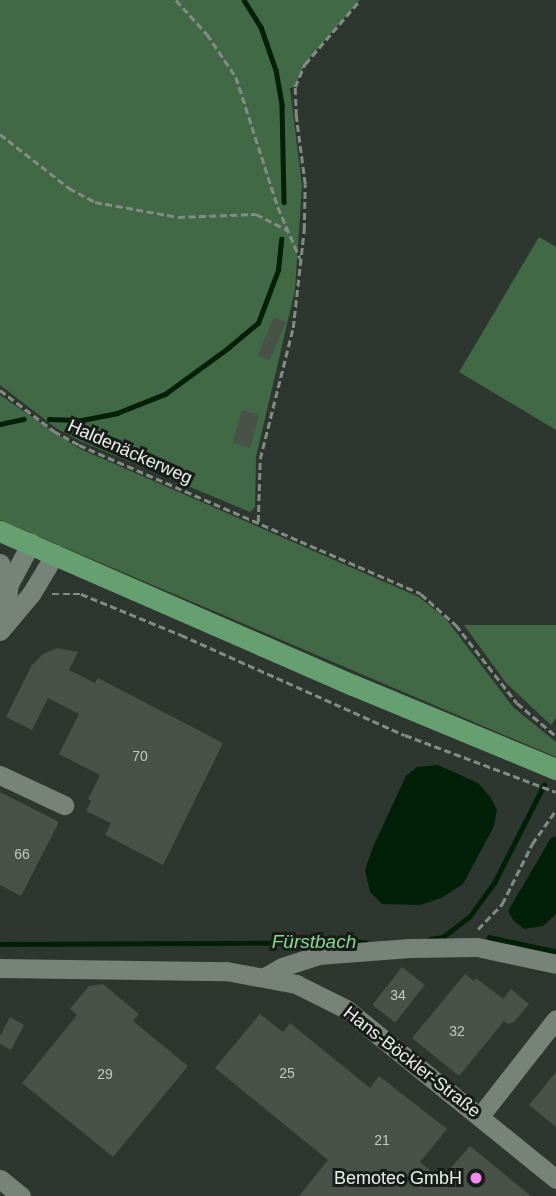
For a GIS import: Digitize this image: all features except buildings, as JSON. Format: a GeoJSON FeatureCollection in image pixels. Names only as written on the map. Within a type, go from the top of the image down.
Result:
{"type":"FeatureCollection","features":[{"type":"Feature","properties":{"kind":"main road"},"geometry":{"type":"LineString","coordinates":[[0,531],[353,685],[556,769]]}},
{"type":"Feature","properties":{"kind":"street"},"geometry":{"type":"LineString","coordinates":[[2,627],[9,584],[31,544]]}},
{"type":"Feature","properties":{"kind":"street"},"geometry":{"type":"LineString","coordinates":[[2,627],[32,594],[55,554]]}},
{"type":"Feature","properties":{"kind":"street"},"geometry":{"type":"LineString","coordinates":[[0,563],[9,584]]}},
{"type":"Feature","properties":{"kind":"street"},"geometry":{"type":"LineString","coordinates":[[0,775],[64,805]]}},
{"type":"Feature","properties":{"kind":"street"},"geometry":{"type":"LineString","coordinates":[[267,976],[282,967],[318,955],[410,948],[477,947],[556,964]]}},
{"type":"Feature","properties":{"kind":"street","name":"Hans-Böckler-Straße"},"geometry":{"type":"LineString","coordinates":[[0,968],[226,971],[267,976],[312,991],[346,1009],[556,1179]]}},
{"type":"Feature","properties":{"kind":"street"},"geometry":{"type":"LineString","coordinates":[[480,1116],[556,1019]]}},
{"type":"Feature","properties":{"kind":"street"},"geometry":{"type":"LineString","coordinates":[[0,1179],[22,1196]]}},
{"type":"Feature","properties":{"kind":"path"},"geometry":{"type":"LineString","coordinates":[[176,0],[207,34],[236,77],[301,261]]}},
{"type":"Feature","properties":{"kind":"path"},"geometry":{"type":"LineString","coordinates":[[258,522],[260,459],[293,328],[301,261],[305,184],[295,87],[304,64],[360,0]]}},
{"type":"Feature","properties":{"kind":"path"},"geometry":{"type":"LineString","coordinates":[[0,134],[69,188],[95,202],[178,217],[256,214],[288,230]]}},
{"type":"Feature","properties":{"kind":"path","name":"Haldenäckerweg"},"geometry":{"type":"LineString","coordinates":[[0,390],[54,431],[79,445],[393,580],[429,599],[456,625],[517,703],[556,736]]}},
{"type":"Feature","properties":{"kind":"path"},"geometry":{"type":"LineString","coordinates":[[32,594],[81,594],[181,635],[405,735],[556,793]]}},
{"type":"Feature","properties":{"kind":"path"},"geometry":{"type":"LineString","coordinates":[[475,931],[502,904],[532,844],[556,810]]}},
{"type":"Feature","properties":{"kind":"shaded area"},"geometry":{"type":"Polygon","coordinates":[[[0,0],[360,0],[305,64],[295,87],[290,88],[302,185],[295,290],[256,457],[255,507],[250,512],[80,441],[56,428],[0,385],[0,0]]]}},
{"type":"Feature","properties":{"kind":"shaded area"},"geometry":{"type":"Polygon","coordinates":[[[539,237],[556,247],[556,430],[459,372],[539,237]]]}},
{"type":"Feature","properties":{"kind":"shaded area"},"geometry":{"type":"Polygon","coordinates":[[[0,395],[78,448],[419,597],[446,619],[513,707],[556,742],[556,757],[0,520],[0,395]]]}},
{"type":"Feature","properties":{"kind":"shaded area"},"geometry":{"type":"Polygon","coordinates":[[[464,625],[556,625],[556,718],[551,725],[506,683],[464,625]]]}},
{"type":"Feature","properties":{"kind":"shaded area"},"geometry":{"type":"Polygon","coordinates":[[[438,765],[478,783],[497,810],[494,826],[463,884],[441,898],[420,905],[382,904],[370,892],[365,870],[373,847],[406,776],[417,767],[438,765]]]}},
{"type":"Feature","properties":{"kind":"shaded area"},"geometry":{"type":"Polygon","coordinates":[[[556,836],[556,914],[543,926],[524,929],[514,921],[508,911],[551,838],[556,836]]]}},
{"type":"Feature","properties":{"kind":"waterway"},"geometry":{"type":"LineString","coordinates":[[244,0],[261,27],[276,70],[282,105],[284,202]]}},
{"type":"Feature","properties":{"kind":"waterway"},"geometry":{"type":"LineString","coordinates":[[49,419],[82,420],[117,413],[165,394],[228,348],[258,323],[278,270],[281,239]]}},
{"type":"Feature","properties":{"kind":"waterway"},"geometry":{"type":"LineString","coordinates":[[0,424],[23,419]]}},
{"type":"Feature","properties":{"kind":"waterway","name":"Fürstbach"},"geometry":{"type":"LineString","coordinates":[[430,939],[443,937],[470,916],[494,883],[544,785]]}},
{"type":"Feature","properties":{"kind":"waterway"},"geometry":{"type":"LineString","coordinates":[[489,937],[554,951]]}},
{"type":"Feature","properties":{"kind":"waterway","name":"Fürstbach"},"geometry":{"type":"LineString","coordinates":[[0,944],[365,942]]}},
{"type":"Feature","properties":{"kind":"place","name":"Bemotec GmbH"},"geometry":{"type":"Point","coordinates":[476,1178]}}]}
